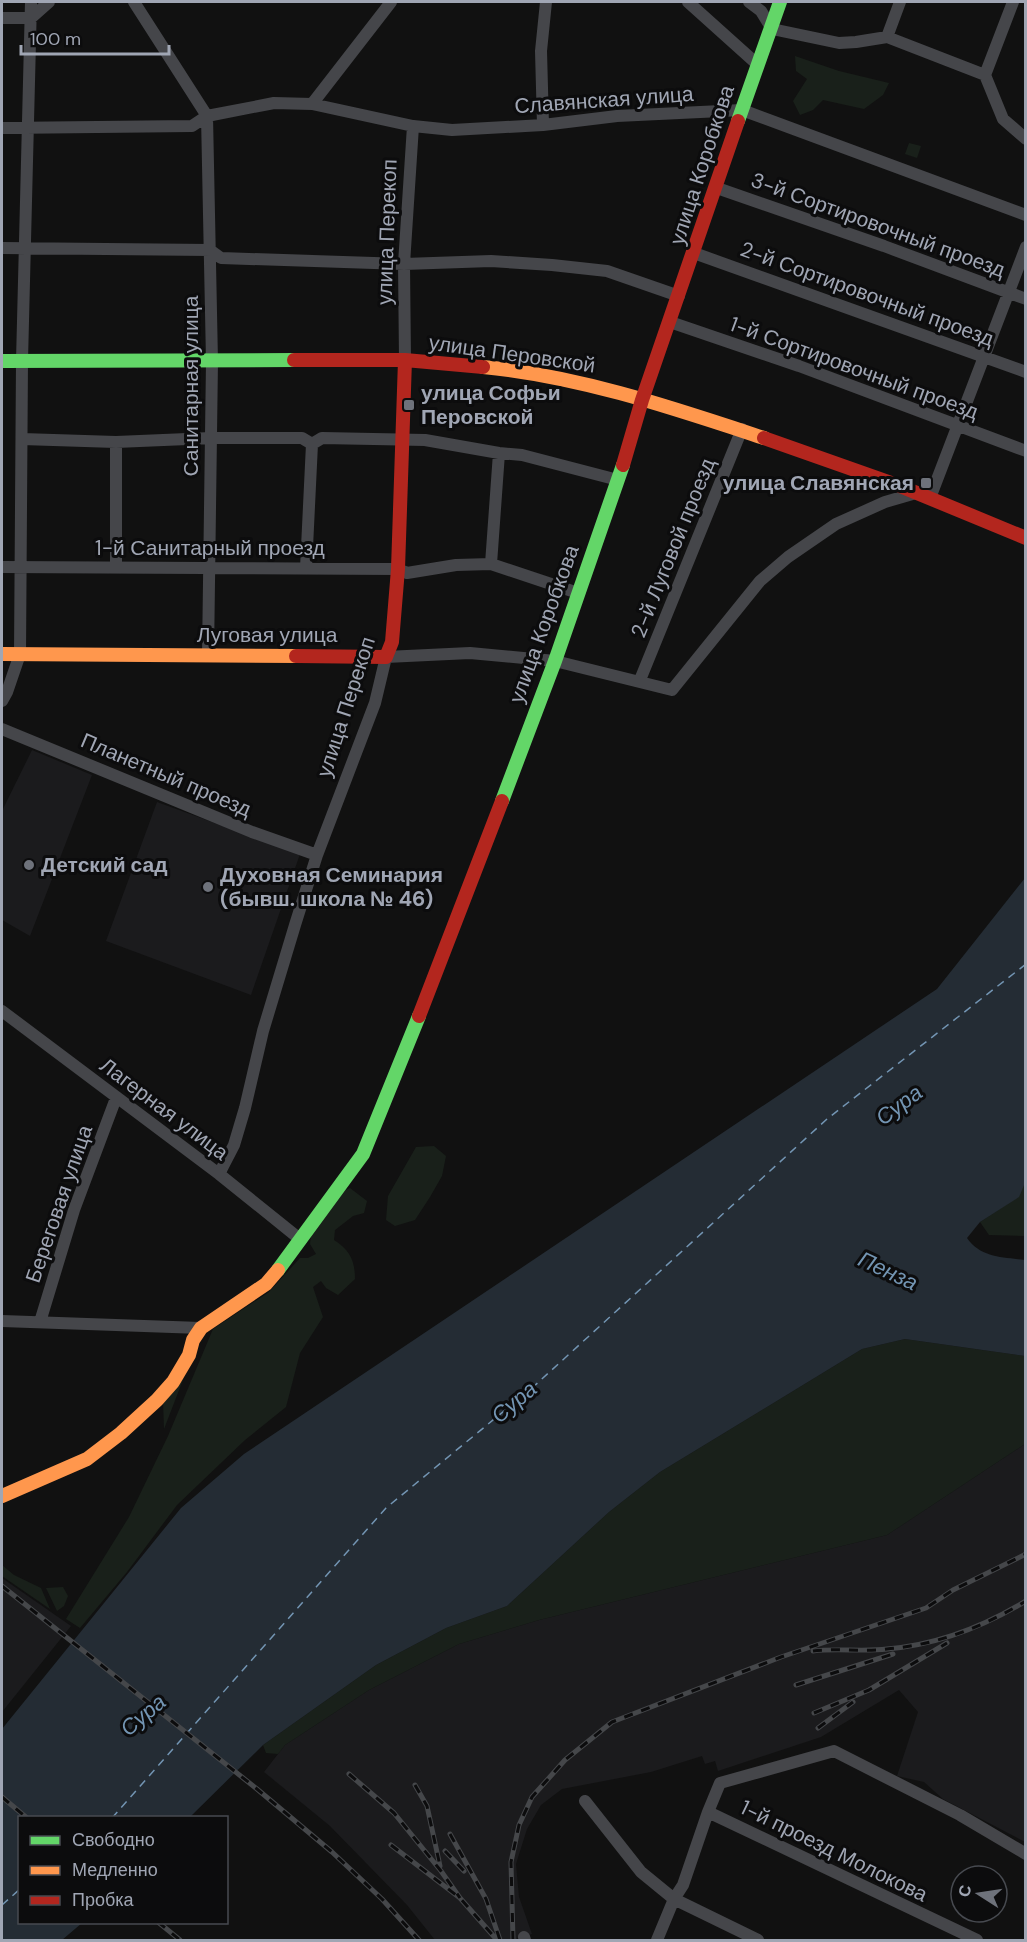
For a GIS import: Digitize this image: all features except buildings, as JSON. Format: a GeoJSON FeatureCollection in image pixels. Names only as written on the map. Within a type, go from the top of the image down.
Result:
{"type":"FeatureCollection","features":[{"type":"Feature","properties":{"kind":"street"},"geometry":{"type":"LineString","coordinates":[[2,701],[8,692],[20,654],[22,361],[31,2]]}},
{"type":"Feature","properties":{"kind":"street"},"geometry":{"type":"LineString","coordinates":[[2,18],[31,18],[49,2]]}},
{"type":"Feature","properties":{"kind":"street"},"geometry":{"type":"LineString","coordinates":[[134,2],[207,116]]}},
{"type":"Feature","properties":{"kind":"street"},"geometry":{"type":"LineString","coordinates":[[312,104],[391,2]]}},
{"type":"Feature","properties":{"kind":"street"},"geometry":{"type":"LineString","coordinates":[[543,125],[541,51],[546,2]]}},
{"type":"Feature","properties":{"kind":"street"},"geometry":{"type":"LineString","coordinates":[[688,2],[757,64]]}},
{"type":"Feature","properties":{"kind":"street"},"geometry":{"type":"LineString","coordinates":[[749,2],[761,11],[772,30],[839,43],[887,37],[985,75]]}},
{"type":"Feature","properties":{"kind":"street","name":"улица Коробкова"},"geometry":{"type":"LineString","coordinates":[[201,1328],[266,1284],[363,1154],[381,1113],[555,661],[618,480],[642,400],[780,2]]}},
{"type":"Feature","properties":{"kind":"street"},"geometry":{"type":"LineString","coordinates":[[887,37],[900,2]]}},
{"type":"Feature","properties":{"kind":"street"},"geometry":{"type":"LineString","coordinates":[[1013,2],[985,75],[1003,118],[1026,139]]}},
{"type":"Feature","properties":{"kind":"street","name":"Славянская улица"},"geometry":{"type":"LineString","coordinates":[[2,129],[192,126],[207,116],[274,103],[312,104],[413,126],[452,130],[543,125],[617,116],[742,110],[1026,215]]}},
{"type":"Feature","properties":{"kind":"street","name":"Санитарная улица"},"geometry":{"type":"LineString","coordinates":[[207,116],[212,361],[208,656]]}},
{"type":"Feature","properties":{"kind":"street","name":"улица Перекоп"},"geometry":{"type":"LineString","coordinates":[[219,1174],[234,1145],[263,1031],[317,855],[375,703],[392,642],[398,570],[405,360],[404,264],[413,126]]}},
{"type":"Feature","properties":{"kind":"street","name":"3-й Сортировочный проезд"},"geometry":{"type":"LineString","coordinates":[[717,188],[884,246],[1026,299]]}},
{"type":"Feature","properties":{"kind":"street"},"geometry":{"type":"LineString","coordinates":[[930,498],[1026,247]]}},
{"type":"Feature","properties":{"kind":"street"},"geometry":{"type":"LineString","coordinates":[[2,248],[210,250],[221,258],[404,264],[491,261],[607,271],[679,296]]}},
{"type":"Feature","properties":{"kind":"street","name":"2-й Сортировочный проезд"},"geometry":{"type":"LineString","coordinates":[[694,253],[1026,372]]}},
{"type":"Feature","properties":{"kind":"street","name":"1-й Сортировочный проезд"},"geometry":{"type":"LineString","coordinates":[[670,322],[799,366],[1026,452]]}},
{"type":"Feature","properties":{"kind":"street","name":"улица Перовской"},"geometry":{"type":"LineString","coordinates":[[2,361],[405,360],[469,365],[535,374],[597,387],[796,447],[930,498],[1026,538]]}},
{"type":"Feature","properties":{"kind":"street","name":"2-й Луговой проезд"},"geometry":{"type":"LineString","coordinates":[[640,681],[742,429]]}},
{"type":"Feature","properties":{"kind":"street"},"geometry":{"type":"LineString","coordinates":[[22,439],[116,442],[211,438],[302,438],[312,444]]}},
{"type":"Feature","properties":{"kind":"street"},"geometry":{"type":"LineString","coordinates":[[312,444],[322,438],[425,440],[499,453],[522,454],[618,480]]}},
{"type":"Feature","properties":{"kind":"street"},"geometry":{"type":"LineString","coordinates":[[116,442],[116,568]]}},
{"type":"Feature","properties":{"kind":"street"},"geometry":{"type":"LineString","coordinates":[[306,568],[312,444]]}},
{"type":"Feature","properties":{"kind":"street"},"geometry":{"type":"LineString","coordinates":[[499,453],[492,564],[578,593]]}},
{"type":"Feature","properties":{"kind":"street","name":"Луговая улица"},"geometry":{"type":"LineString","coordinates":[[2,654],[386,657],[470,653],[555,661],[672,690],[760,581],[788,557],[836,524],[885,502],[916,493]]}},
{"type":"Feature","properties":{"kind":"street","name":"1-й Санитарный проезд"},"geometry":{"type":"LineString","coordinates":[[2,567],[306,568],[398,570],[407,573],[456,565],[492,564]]}},
{"type":"Feature","properties":{"kind":"street","name":"Планетный проезд"},"geometry":{"type":"LineString","coordinates":[[2,729],[252,832],[317,855]]}},
{"type":"Feature","properties":{"kind":"street","name":"Лагерная улица"},"geometry":{"type":"LineString","coordinates":[[2,1011],[219,1174],[301,1240]]}},
{"type":"Feature","properties":{"kind":"street","name":"Береговая улица"},"geometry":{"type":"LineString","coordinates":[[40,1322],[74,1210],[116,1098]]}},
{"type":"Feature","properties":{"kind":"street"},"geometry":{"type":"LineString","coordinates":[[2,1321],[201,1328]]}},
{"type":"Feature","properties":{"kind":"street"},"geometry":{"type":"LineString","coordinates":[[2,1496],[87,1459],[122,1433],[173,1382],[201,1328]]}},
{"type":"Feature","properties":{"kind":"street"},"geometry":{"type":"LineString","coordinates":[[657,1941],[674,1899],[683,1885],[720,1783],[834,1751],[960,1815],[1026,1854]]}},
{"type":"Feature","properties":{"kind":"street"},"geometry":{"type":"LineString","coordinates":[[585,1801],[641,1872],[674,1899],[758,1941]]}},
{"type":"Feature","properties":{"kind":"street","name":"1-й проезд Молокова"},"geometry":{"type":"LineString","coordinates":[[708,1812],[977,1941]]}},
{"type":"Feature","properties":{"kind":"shaded area"},"geometry":{"type":"Polygon","coordinates":[[[795,56],[839,71],[889,83],[883,95],[864,109],[823,100],[813,110],[800,115],[793,101],[807,79],[796,71],[795,56]]]}},
{"type":"Feature","properties":{"kind":"shaded area"},"geometry":{"type":"Polygon","coordinates":[[[909,143],[921,146],[917,158],[905,154],[909,143]]]}},
{"type":"Feature","properties":{"kind":"shaded area","name":"Детский сад"},"geometry":{"type":"Polygon","coordinates":[[[32,750],[92,775],[30,936],[2,920],[2,811],[32,750]]]}},
{"type":"Feature","properties":{"kind":"shaded area","name":"Духовная Семинария (бывш. школа № 46)"},"geometry":{"type":"Polygon","coordinates":[[[157,802],[300,854],[251,995],[106,941],[157,802]]]}},
{"type":"Feature","properties":{"kind":"shaded area"},"geometry":{"type":"Polygon","coordinates":[[[434,1146],[446,1156],[442,1176],[415,1220],[395,1226],[386,1220],[388,1196],[416,1147],[434,1146]]]}},
{"type":"Feature","properties":{"kind":"shaded area"},"geometry":{"type":"Polygon","coordinates":[[[1025,1183],[1025,1236],[989,1235],[980,1222],[1018,1197],[1025,1183]]]}},
{"type":"Feature","properties":{"kind":"shaded area"},"geometry":{"type":"Polygon","coordinates":[[[350,1188],[367,1201],[364,1213],[353,1216],[335,1230],[334,1240],[350,1256],[355,1279],[338,1295],[326,1288],[321,1281],[313,1287],[323,1317],[300,1353],[286,1407],[245,1440],[177,1505],[127,1572],[80,1628],[66,1619],[129,1517],[168,1436],[213,1329],[269,1292],[300,1258],[308,1258],[316,1254],[310,1244],[311,1234],[338,1193],[350,1188]]]}},
{"type":"Feature","properties":{"kind":"shaded area"},"geometry":{"type":"Polygon","coordinates":[[[905,1339],[1025,1356],[1025,1444],[887,1535],[539,1620],[459,1644],[369,1690],[285,1745],[278,1754],[266,1753],[263,1745],[376,1665],[446,1628],[507,1606],[609,1512],[660,1472],[862,1349],[905,1339]]]}},
{"type":"Feature","properties":{"kind":"shaded area"},"geometry":{"type":"Polygon","coordinates":[[[186,1372],[164,1429],[163,1401],[186,1372]]]}},
{"type":"Feature","properties":{"kind":"shaded area"},"geometry":{"type":"Polygon","coordinates":[[[1025,1444],[1025,1842],[943,1799],[924,1782],[897,1776],[918,1712],[899,1690],[821,1737],[718,1771],[715,1761],[705,1764],[702,1756],[651,1772],[562,1789],[541,1805],[527,1829],[516,1864],[519,1897],[532,1934],[517,1938],[518,1940],[435,1940],[407,1905],[330,1826],[264,1772],[285,1745],[369,1690],[459,1644],[539,1620],[887,1535],[1025,1444]]]}},
{"type":"Feature","properties":{"kind":"shaded area"},"geometry":{"type":"Polygon","coordinates":[[[2,1565],[14,1575],[41,1588],[50,1609],[2,1576],[2,1565]]]}},
{"type":"Feature","properties":{"kind":"shaded area"},"geometry":{"type":"Polygon","coordinates":[[[2,1578],[71,1626],[2,1712],[2,1578]]]}},
{"type":"Feature","properties":{"kind":"shaded area"},"geometry":{"type":"Polygon","coordinates":[[[63,1587],[68,1596],[64,1606],[57,1611],[46,1588],[63,1587]]]}},
{"type":"Feature","properties":{"kind":"water"},"geometry":{"type":"Polygon","coordinates":[[[1025,878],[1025,1183],[1019,1197],[980,1222],[967,1238],[986,1253],[1025,1260],[1025,1356],[905,1339],[862,1349],[660,1472],[609,1512],[507,1606],[446,1628],[376,1665],[263,1745],[191,1816],[18,1816],[18,1924],[81,1924],[62,1940],[2,1940],[2,1729],[181,1508],[244,1454],[937,989],[1025,878]]]}},
{"type":"Feature","properties":{"kind":"ferry route"},"geometry":{"type":"LineString","coordinates":[[114,1816],[386,1508],[532,1388],[827,1119],[1026,964]]}},
{"type":"Feature","properties":{"kind":"ferry route"},"geometry":{"type":"LineString","coordinates":[[2,1905],[18,1891]]}},
{"type":"Feature","properties":{"kind":"railway"},"geometry":{"type":"LineString","coordinates":[[513,1940],[511,1862],[519,1825],[532,1797],[565,1760],[612,1722],[781,1657],[926,1608],[953,1590],[1026,1554]]}},
{"type":"Feature","properties":{"kind":"railway"},"geometry":{"type":"LineString","coordinates":[[2,1586],[257,1789],[332,1852],[382,1899],[419,1940]]}},
{"type":"Feature","properties":{"kind":"railway"},"geometry":{"type":"LineString","coordinates":[[813,1651],[878,1650],[942,1639],[976,1627],[1026,1601]]}},
{"type":"Feature","properties":{"kind":"railway"},"geometry":{"type":"LineString","coordinates":[[814,1713],[869,1690],[947,1643]]}},
{"type":"Feature","properties":{"kind":"railway"},"geometry":{"type":"LineString","coordinates":[[796,1685],[893,1654]]}},
{"type":"Feature","properties":{"kind":"railway"},"geometry":{"type":"LineString","coordinates":[[818,1728],[853,1702]]}},
{"type":"Feature","properties":{"kind":"railway"},"geometry":{"type":"LineString","coordinates":[[349,1774],[394,1813],[460,1898]]}},
{"type":"Feature","properties":{"kind":"railway"},"geometry":{"type":"LineString","coordinates":[[415,1785],[427,1806],[440,1866]]}},
{"type":"Feature","properties":{"kind":"railway"},"geometry":{"type":"LineString","coordinates":[[2,1797],[25,1816]]}},
{"type":"Feature","properties":{"kind":"railway"},"geometry":{"type":"LineString","coordinates":[[450,1834],[486,1899],[500,1940]]}},
{"type":"Feature","properties":{"kind":"railway"},"geometry":{"type":"LineString","coordinates":[[391,1845],[460,1898],[497,1940]]}},
{"type":"Feature","properties":{"kind":"railway"},"geometry":{"type":"LineString","coordinates":[[445,1851],[464,1871]]}},
{"type":"Feature","properties":{"kind":"railway"},"geometry":{"type":"LineString","coordinates":[[160,1924],[180,1940]]}},
{"type":"Feature","properties":{"kind":"traffic: fast"},"geometry":{"type":"LineString","coordinates":[[738,121],[780,2]]}},
{"type":"Feature","properties":{"kind":"traffic: fast"},"geometry":{"type":"LineString","coordinates":[[2,361],[294,360]]}},
{"type":"Feature","properties":{"kind":"traffic: fast"},"geometry":{"type":"LineString","coordinates":[[502,801],[555,661],[623,465]]}},
{"type":"Feature","properties":{"kind":"traffic: fast"},"geometry":{"type":"LineString","coordinates":[[278,1270],[363,1154],[419,1016]]}},
{"type":"Feature","properties":{"kind":"traffic: slow"},"geometry":{"type":"LineString","coordinates":[[483,367],[519,371],[590,386],[660,405],[764,438]]}},
{"type":"Feature","properties":{"kind":"traffic: slow"},"geometry":{"type":"LineString","coordinates":[[2,654],[296,656]]}},
{"type":"Feature","properties":{"kind":"traffic: slow"},"geometry":{"type":"LineString","coordinates":[[2,1496],[87,1459],[121,1433],[173,1382],[201,1328],[266,1284],[278,1270]]}},
{"type":"Feature","properties":{"kind":"traffic: jam"},"geometry":{"type":"LineString","coordinates":[[623,465],[642,400],[738,121]]}},
{"type":"Feature","properties":{"kind":"traffic: jam"},"geometry":{"type":"LineString","coordinates":[[294,360],[405,360],[483,367]]}},
{"type":"Feature","properties":{"kind":"traffic: jam"},"geometry":{"type":"LineString","coordinates":[[296,656],[386,657],[392,642],[398,569],[405,360]]}},
{"type":"Feature","properties":{"kind":"traffic: jam"},"geometry":{"type":"LineString","coordinates":[[764,438],[900,486],[1026,538]]}},
{"type":"Feature","properties":{"kind":"traffic: jam"},"geometry":{"type":"LineString","coordinates":[[419,1016],[502,801]]}},
{"type":"Feature","properties":{"kind":"place","name":"улица Софьи Перовской"},"geometry":{"type":"Point","coordinates":[409,405]}},
{"type":"Feature","properties":{"kind":"place","name":"улица Славянская"},"geometry":{"type":"Point","coordinates":[926,483]}},
{"type":"Feature","properties":{"kind":"place","name":"Детский сад"},"geometry":{"type":"Point","coordinates":[29,865]}},
{"type":"Feature","properties":{"kind":"place","name":"Духовная Семинария (бывш. школа № 46)"},"geometry":{"type":"Point","coordinates":[208,887]}},
{"type":"Feature","properties":{"kind":"water label","name":"Сура"},"geometry":{"type":"Point","coordinates":[899,1105]}},
{"type":"Feature","properties":{"kind":"water label","name":"Пенза"},"geometry":{"type":"Point","coordinates":[888,1271]}},
{"type":"Feature","properties":{"kind":"water label","name":"Сура"},"geometry":{"type":"Point","coordinates":[514,1402]}},
{"type":"Feature","properties":{"kind":"water label","name":"Сура"},"geometry":{"type":"Point","coordinates":[143,1715]}}]}
